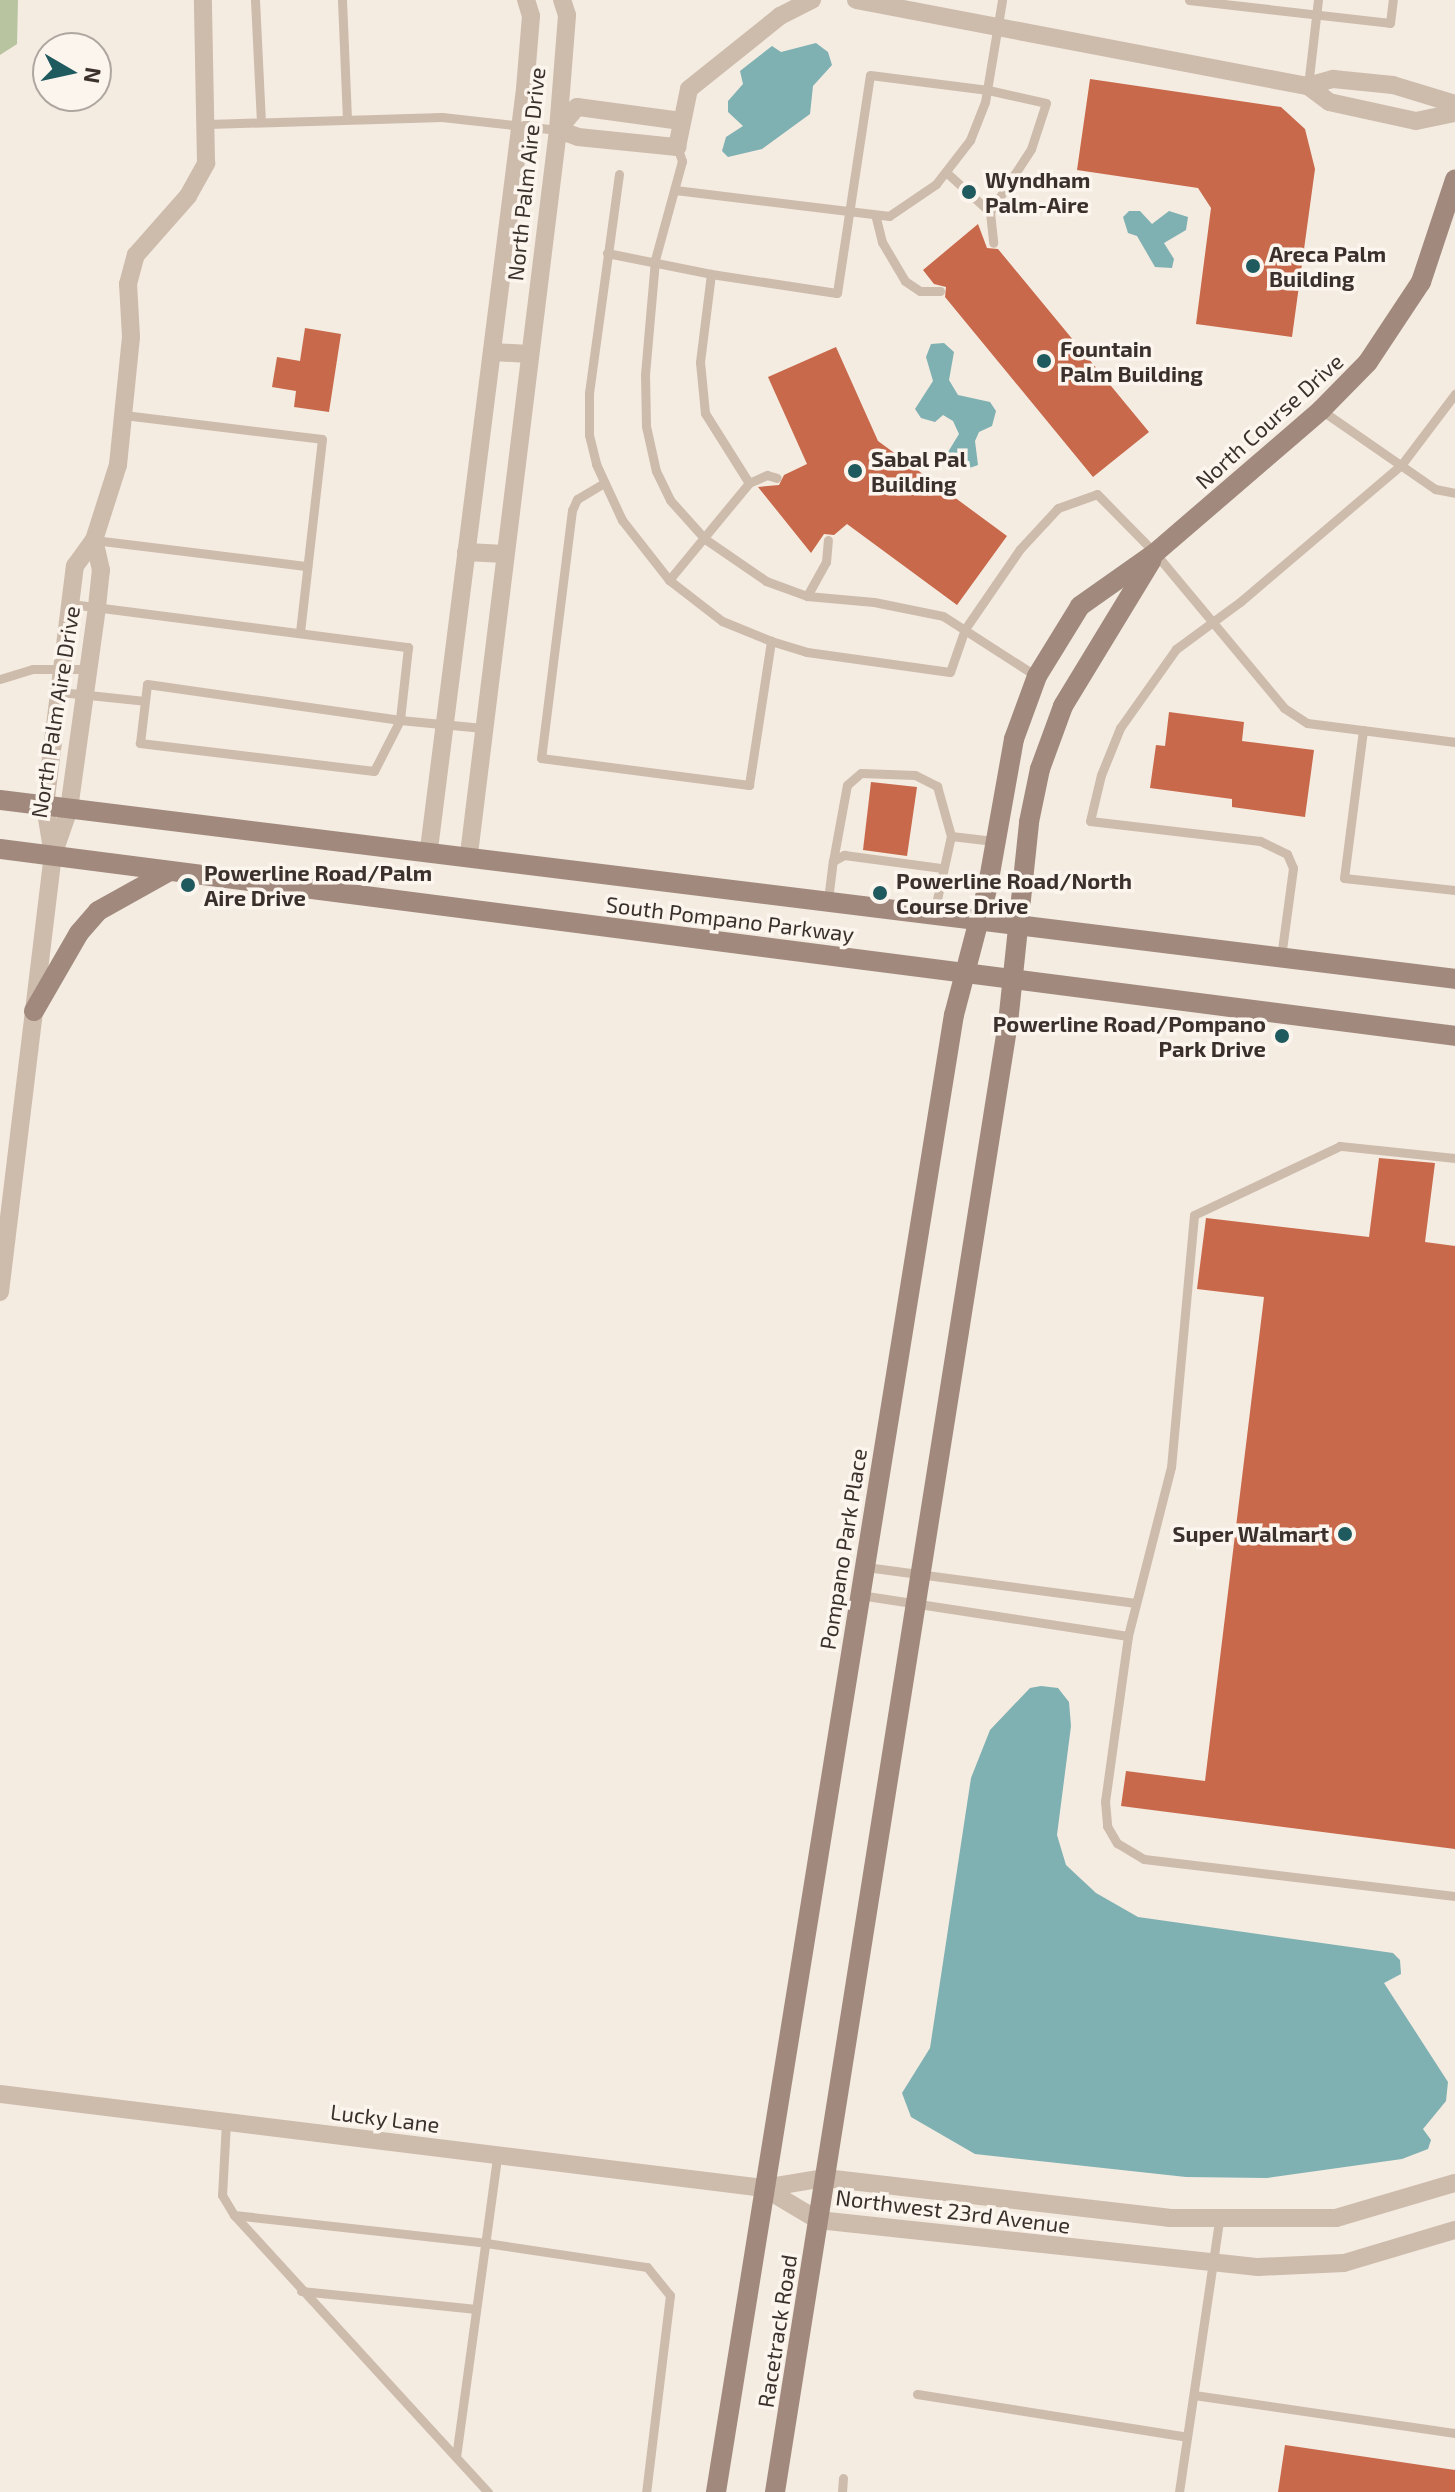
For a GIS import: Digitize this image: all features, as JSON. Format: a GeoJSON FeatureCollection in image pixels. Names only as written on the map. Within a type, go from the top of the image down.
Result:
{"type":"FeatureCollection","features":[{"type":"Feature","properties":{"kind":"street","name":"North Palm Aire Drive"},"geometry":{"type":"LineString","coordinates":[[53,855],[45,806],[75,566],[94,540],[118,465],[131,337],[128,284],[136,255],[188,196],[206,163],[208,124],[203,0]]}},
{"type":"Feature","properties":{"kind":"street","name":"North Palm Aire Drive"},"geometry":{"type":"LineString","coordinates":[[429,849],[520,126],[531,16],[526,0]]}},
{"type":"Feature","properties":{"kind":"street","name":"North Palm Aire Drive"},"geometry":{"type":"LineString","coordinates":[[469,854],[558,130],[567,15],[562,0]]}},
{"type":"Feature","properties":{"kind":"street"},"geometry":{"type":"LineString","coordinates":[[856,0],[1308,86],[1329,102],[1416,121],[1455,113]]}},
{"type":"Feature","properties":{"kind":"street"},"geometry":{"type":"LineString","coordinates":[[558,130],[677,147],[689,89],[730,52],[802,2]]}},
{"type":"Feature","properties":{"kind":"street"},"geometry":{"type":"LineString","coordinates":[[1308,86],[1333,79],[1378,84],[1455,104]]}},
{"type":"Feature","properties":{"kind":"street"},"geometry":{"type":"LineString","coordinates":[[558,130],[577,107],[681,121]]}},
{"type":"Feature","properties":{"kind":"street","name":"North Course Drive"},"geometry":{"type":"LineString","coordinates":[[978,919],[1007,764],[1037,676],[1080,606],[1155,553],[1321,410],[1368,362],[1410,302],[1441,234],[1455,180]]}},
{"type":"Feature","properties":{"kind":"street"},"geometry":{"type":"LineString","coordinates":[[492,352],[529,354]]}},
{"type":"Feature","properties":{"kind":"street","name":"North Palm Aire Drive"},"geometry":{"type":"LineString","coordinates":[[53,855],[69,809],[97,607],[101,570],[94,540]]}},
{"type":"Feature","properties":{"kind":"street"},"geometry":{"type":"LineString","coordinates":[[466,552],[505,554]]}},
{"type":"Feature","properties":{"kind":"street","name":"North Course Drive"},"geometry":{"type":"LineString","coordinates":[[1012,980],[1029,822],[1055,728],[1085,662],[1155,553]]}},
{"type":"Feature","properties":{"kind":"street","name":"South Pompano Parkway"},"geometry":{"type":"LineString","coordinates":[[0,800],[429,849],[1455,979]]}},
{"type":"Feature","properties":{"kind":"street","name":"South Pompano Parkway"},"geometry":{"type":"LineString","coordinates":[[0,849],[1455,1036]]}},
{"type":"Feature","properties":{"kind":"street"},"geometry":{"type":"LineString","coordinates":[[0,1292],[53,855]]}},
{"type":"Feature","properties":{"kind":"street"},"geometry":{"type":"LineString","coordinates":[[34,1011],[79,933],[98,911],[170,871]]}},
{"type":"Feature","properties":{"kind":"street","name":"Pompano Park Place"},"geometry":{"type":"LineString","coordinates":[[764,2188],[964,973],[978,919]]}},
{"type":"Feature","properties":{"kind":"street"},"geometry":{"type":"LineString","coordinates":[[825,2178],[1012,980]]}},
{"type":"Feature","properties":{"kind":"street","name":"Lucky Lane"},"geometry":{"type":"LineString","coordinates":[[0,2094],[764,2188]]}},
{"type":"Feature","properties":{"kind":"street","name":"Northwest 23rd Avenue"},"geometry":{"type":"LineString","coordinates":[[764,2188],[825,2178],[1219,2220],[1336,2218],[1455,2183]]}},
{"type":"Feature","properties":{"kind":"street","name":"Racetrack Road"},"geometry":{"type":"LineString","coordinates":[[775,2492],[825,2178]]}},
{"type":"Feature","properties":{"kind":"street","name":"Northwest 23rd Avenue"},"geometry":{"type":"LineString","coordinates":[[764,2188],[818,2220],[1211,2263],[1344,2263],[1455,2230]]}},
{"type":"Feature","properties":{"kind":"street","name":"Racetrack Road"},"geometry":{"type":"LineString","coordinates":[[716,2492],[764,2188]]}},
{"type":"Feature","properties":{"kind":"lane"},"geometry":{"type":"LineString","coordinates":[[255,0],[261,121]]}},
{"type":"Feature","properties":{"kind":"lane"},"geometry":{"type":"LineString","coordinates":[[342,0],[347,119]]}},
{"type":"Feature","properties":{"kind":"lane"},"geometry":{"type":"LineString","coordinates":[[675,190],[849,215],[889,216],[947,173],[970,140],[988,90],[1002,0]]}},
{"type":"Feature","properties":{"kind":"lane"},"geometry":{"type":"LineString","coordinates":[[1189,0],[1390,23],[1393,0]]}},
{"type":"Feature","properties":{"kind":"lane"},"geometry":{"type":"LineString","coordinates":[[1308,86],[1318,0]]}},
{"type":"Feature","properties":{"kind":"lane"},"geometry":{"type":"LineString","coordinates":[[607,253],[655,260],[711,274],[837,293],[870,75],[988,90],[1046,103],[1031,149],[990,212],[993,243]]}},
{"type":"Feature","properties":{"kind":"lane"},"geometry":{"type":"LineString","coordinates":[[208,124],[442,117],[558,130]]}},
{"type":"Feature","properties":{"kind":"lane"},"geometry":{"type":"LineString","coordinates":[[677,147],[682,161],[655,260],[645,374],[646,426],[656,471],[670,500],[705,539],[740,568],[807,596],[910,607],[965,629],[1037,676]]}},
{"type":"Feature","properties":{"kind":"lane"},"geometry":{"type":"LineString","coordinates":[[947,173],[990,212]]}},
{"type":"Feature","properties":{"kind":"lane"},"geometry":{"type":"LineString","coordinates":[[619,174],[589,393],[589,435],[604,483],[629,531],[669,580],[722,621],[807,652],[950,672],[965,629],[1020,549],[1058,508],[1097,494],[1155,553],[1284,708],[1307,723],[1455,742]]}},
{"type":"Feature","properties":{"kind":"lane"},"geometry":{"type":"LineString","coordinates":[[876,218],[882,242],[905,281],[920,291],[940,291]]}},
{"type":"Feature","properties":{"kind":"lane"},"geometry":{"type":"LineString","coordinates":[[711,274],[700,362],[705,413],[749,483]]}},
{"type":"Feature","properties":{"kind":"lane"},"geometry":{"type":"LineString","coordinates":[[1281,957],[1293,868],[1278,846],[1090,821],[1120,728],[1148,682],[1212,619],[1240,602],[1402,464],[1455,394]]}},
{"type":"Feature","properties":{"kind":"lane"},"geometry":{"type":"LineString","coordinates":[[1321,410],[1435,489],[1455,493]]}},
{"type":"Feature","properties":{"kind":"lane"},"geometry":{"type":"LineString","coordinates":[[124,415],[322,439],[300,633]]}},
{"type":"Feature","properties":{"kind":"lane"},"geometry":{"type":"LineString","coordinates":[[669,580],[749,483],[767,475],[777,478]]}},
{"type":"Feature","properties":{"kind":"lane"},"geometry":{"type":"LineString","coordinates":[[604,483],[577,499],[572,510],[541,758],[749,785],[771,641]]}},
{"type":"Feature","properties":{"kind":"lane"},"geometry":{"type":"LineString","coordinates":[[94,540],[307,566]]}},
{"type":"Feature","properties":{"kind":"lane"},"geometry":{"type":"LineString","coordinates":[[807,596],[826,562],[828,540]]}},
{"type":"Feature","properties":{"kind":"lane"},"geometry":{"type":"LineString","coordinates":[[71,604],[408,647],[400,720],[374,771],[140,743],[147,684],[400,720],[483,728]]}},
{"type":"Feature","properties":{"kind":"lane"},"geometry":{"type":"LineString","coordinates":[[0,679],[64,665],[88,669]]}},
{"type":"Feature","properties":{"kind":"lane"},"geometry":{"type":"LineString","coordinates":[[60,692],[145,701]]}},
{"type":"Feature","properties":{"kind":"lane"},"geometry":{"type":"LineString","coordinates":[[1363,730],[1344,878],[1455,890]]}},
{"type":"Feature","properties":{"kind":"lane"},"geometry":{"type":"LineString","coordinates":[[828,900],[847,785],[861,773],[915,775],[937,786],[951,836],[934,913]]}},
{"type":"Feature","properties":{"kind":"lane"},"geometry":{"type":"LineString","coordinates":[[951,836],[994,841]]}},
{"type":"Feature","properties":{"kind":"lane"},"geometry":{"type":"LineString","coordinates":[[833,861],[844,855],[942,868]]}},
{"type":"Feature","properties":{"kind":"lane"},"geometry":{"type":"LineString","coordinates":[[1455,1158],[1340,1146],[1194,1215],[1171,1467],[1128,1636],[1105,1801],[1107,1826],[1117,1843],[1144,1859],[1455,1896]]}},
{"type":"Feature","properties":{"kind":"lane"},"geometry":{"type":"LineString","coordinates":[[864,1567],[922,1572],[1136,1603]]}},
{"type":"Feature","properties":{"kind":"lane"},"geometry":{"type":"LineString","coordinates":[[860,1595],[1128,1636]]}},
{"type":"Feature","properties":{"kind":"lane"},"geometry":{"type":"LineString","coordinates":[[226,2122],[222,2195],[234,2215],[488,2492]]}},
{"type":"Feature","properties":{"kind":"lane"},"geometry":{"type":"LineString","coordinates":[[456,2457],[497,2156]]}},
{"type":"Feature","properties":{"kind":"lane"},"geometry":{"type":"LineString","coordinates":[[234,2215],[486,2243],[647,2267],[660,2277],[670,2295],[646,2492]]}},
{"type":"Feature","properties":{"kind":"lane"},"geometry":{"type":"LineString","coordinates":[[1179,2492],[1219,2220]]}},
{"type":"Feature","properties":{"kind":"lane"},"geometry":{"type":"LineString","coordinates":[[301,2291],[476,2309]]}},
{"type":"Feature","properties":{"kind":"lane"},"geometry":{"type":"LineString","coordinates":[[917,2394],[1187,2437]]}},
{"type":"Feature","properties":{"kind":"lane"},"geometry":{"type":"LineString","coordinates":[[1194,2395],[1455,2433]]}},
{"type":"Feature","properties":{"kind":"lane"},"geometry":{"type":"LineString","coordinates":[[842,2492],[843,2478]]}},
{"type":"Feature","properties":{"kind":"green space"},"geometry":{"type":"Polygon","coordinates":[[[0,0],[18,0],[17,44],[0,55],[0,0]]]}},
{"type":"Feature","properties":{"kind":"water"},"geometry":{"type":"Polygon","coordinates":[[[816,43],[828,52],[832,65],[813,86],[810,114],[762,149],[728,157],[722,151],[726,137],[743,126],[728,112],[728,101],[743,84],[740,71],[772,46],[781,52],[816,43]]]}},
{"type":"Feature","properties":{"kind":"water"},"geometry":{"type":"Polygon","coordinates":[[[1129,211],[1140,211],[1152,224],[1169,211],[1188,217],[1186,230],[1164,243],[1174,259],[1172,268],[1155,267],[1137,236],[1128,233],[1123,217],[1129,211]]]}},
{"type":"Feature","properties":{"kind":"water"},"geometry":{"type":"Polygon","coordinates":[[[944,343],[954,352],[949,380],[958,395],[990,402],[996,411],[992,426],[979,432],[975,441],[978,465],[964,470],[945,457],[959,434],[953,421],[943,415],[935,422],[921,418],[915,409],[933,381],[926,357],[931,344],[944,343]]]}},
{"type":"Feature","properties":{"kind":"water"},"geometry":{"type":"Polygon","coordinates":[[[1030,1688],[1058,1688],[1069,1702],[1071,1726],[1057,1835],[1066,1865],[1096,1893],[1138,1917],[1393,1953],[1400,1960],[1401,1974],[1384,1983],[1448,2082],[1446,2101],[1423,2129],[1431,2140],[1428,2149],[1402,2159],[1267,2178],[1186,2177],[975,2154],[911,2117],[902,2093],[930,2048],[971,1778],[990,1730],[1030,1688]]]}},
{"type":"Feature","properties":{"kind":"building","name":"Areca Palm Building"},"geometry":{"type":"Polygon","coordinates":[[[1090,79],[1281,107],[1305,129],[1315,169],[1292,337],[1196,324],[1211,208],[1198,188],[1077,170],[1090,79]]]}},
{"type":"Feature","properties":{"kind":"building","name":"Fountain Palm Building"},"geometry":{"type":"Polygon","coordinates":[[[978,224],[987,248],[998,249],[1149,432],[1093,477],[945,297],[946,287],[934,284],[923,270],[978,224]]]}},
{"type":"Feature","properties":{"kind":"building"},"geometry":{"type":"Polygon","coordinates":[[[305,328],[341,334],[329,412],[294,407],[296,391],[272,387],[277,357],[300,361],[305,328]]]}},
{"type":"Feature","properties":{"kind":"building","name":"Sabal Pal Building"},"geometry":{"type":"Polygon","coordinates":[[[836,347],[878,441],[1007,536],[957,605],[847,524],[834,535],[824,534],[811,553],[758,487],[779,485],[784,475],[807,464],[768,377],[836,347]]]}},
{"type":"Feature","properties":{"kind":"building"},"geometry":{"type":"Polygon","coordinates":[[[1169,712],[1244,722],[1242,741],[1314,750],[1305,817],[1232,807],[1232,799],[1150,788],[1156,745],[1165,746],[1169,712]]]}},
{"type":"Feature","properties":{"kind":"building"},"geometry":{"type":"Polygon","coordinates":[[[871,782],[917,787],[907,856],[863,850],[871,782]]]}},
{"type":"Feature","properties":{"kind":"building","name":"Super Walmart"},"geometry":{"type":"Polygon","coordinates":[[[1379,1158],[1435,1163],[1425,1242],[1455,1246],[1455,1849],[1121,1806],[1126,1771],[1205,1781],[1264,1297],[1197,1289],[1206,1218],[1369,1237],[1379,1158]]]}},
{"type":"Feature","properties":{"kind":"building"},"geometry":{"type":"Polygon","coordinates":[[[1285,2445],[1455,2470],[1455,2492],[1278,2492],[1285,2445]]]}},
{"type":"Feature","properties":{"kind":"place","name":"Wyndham Palm-Aire"},"geometry":{"type":"Point","coordinates":[969,192]}},
{"type":"Feature","properties":{"kind":"place","name":"Areca Palm Building"},"geometry":{"type":"Point","coordinates":[1253,266]}},
{"type":"Feature","properties":{"kind":"place","name":"Fountain Palm Building"},"geometry":{"type":"Point","coordinates":[1044,361]}},
{"type":"Feature","properties":{"kind":"place","name":"Sabal Pal Building"},"geometry":{"type":"Point","coordinates":[855,471]}},
{"type":"Feature","properties":{"kind":"place","name":"Powerline Road/Palm Aire Drive"},"geometry":{"type":"Point","coordinates":[188,885]}},
{"type":"Feature","properties":{"kind":"place","name":"Powerline Road/North Course Drive"},"geometry":{"type":"Point","coordinates":[880,893]}},
{"type":"Feature","properties":{"kind":"place","name":"Powerline Road/Pompano Park Drive"},"geometry":{"type":"Point","coordinates":[1282,1036]}},
{"type":"Feature","properties":{"kind":"place","name":"Super Walmart"},"geometry":{"type":"Point","coordinates":[1345,1534]}}]}
